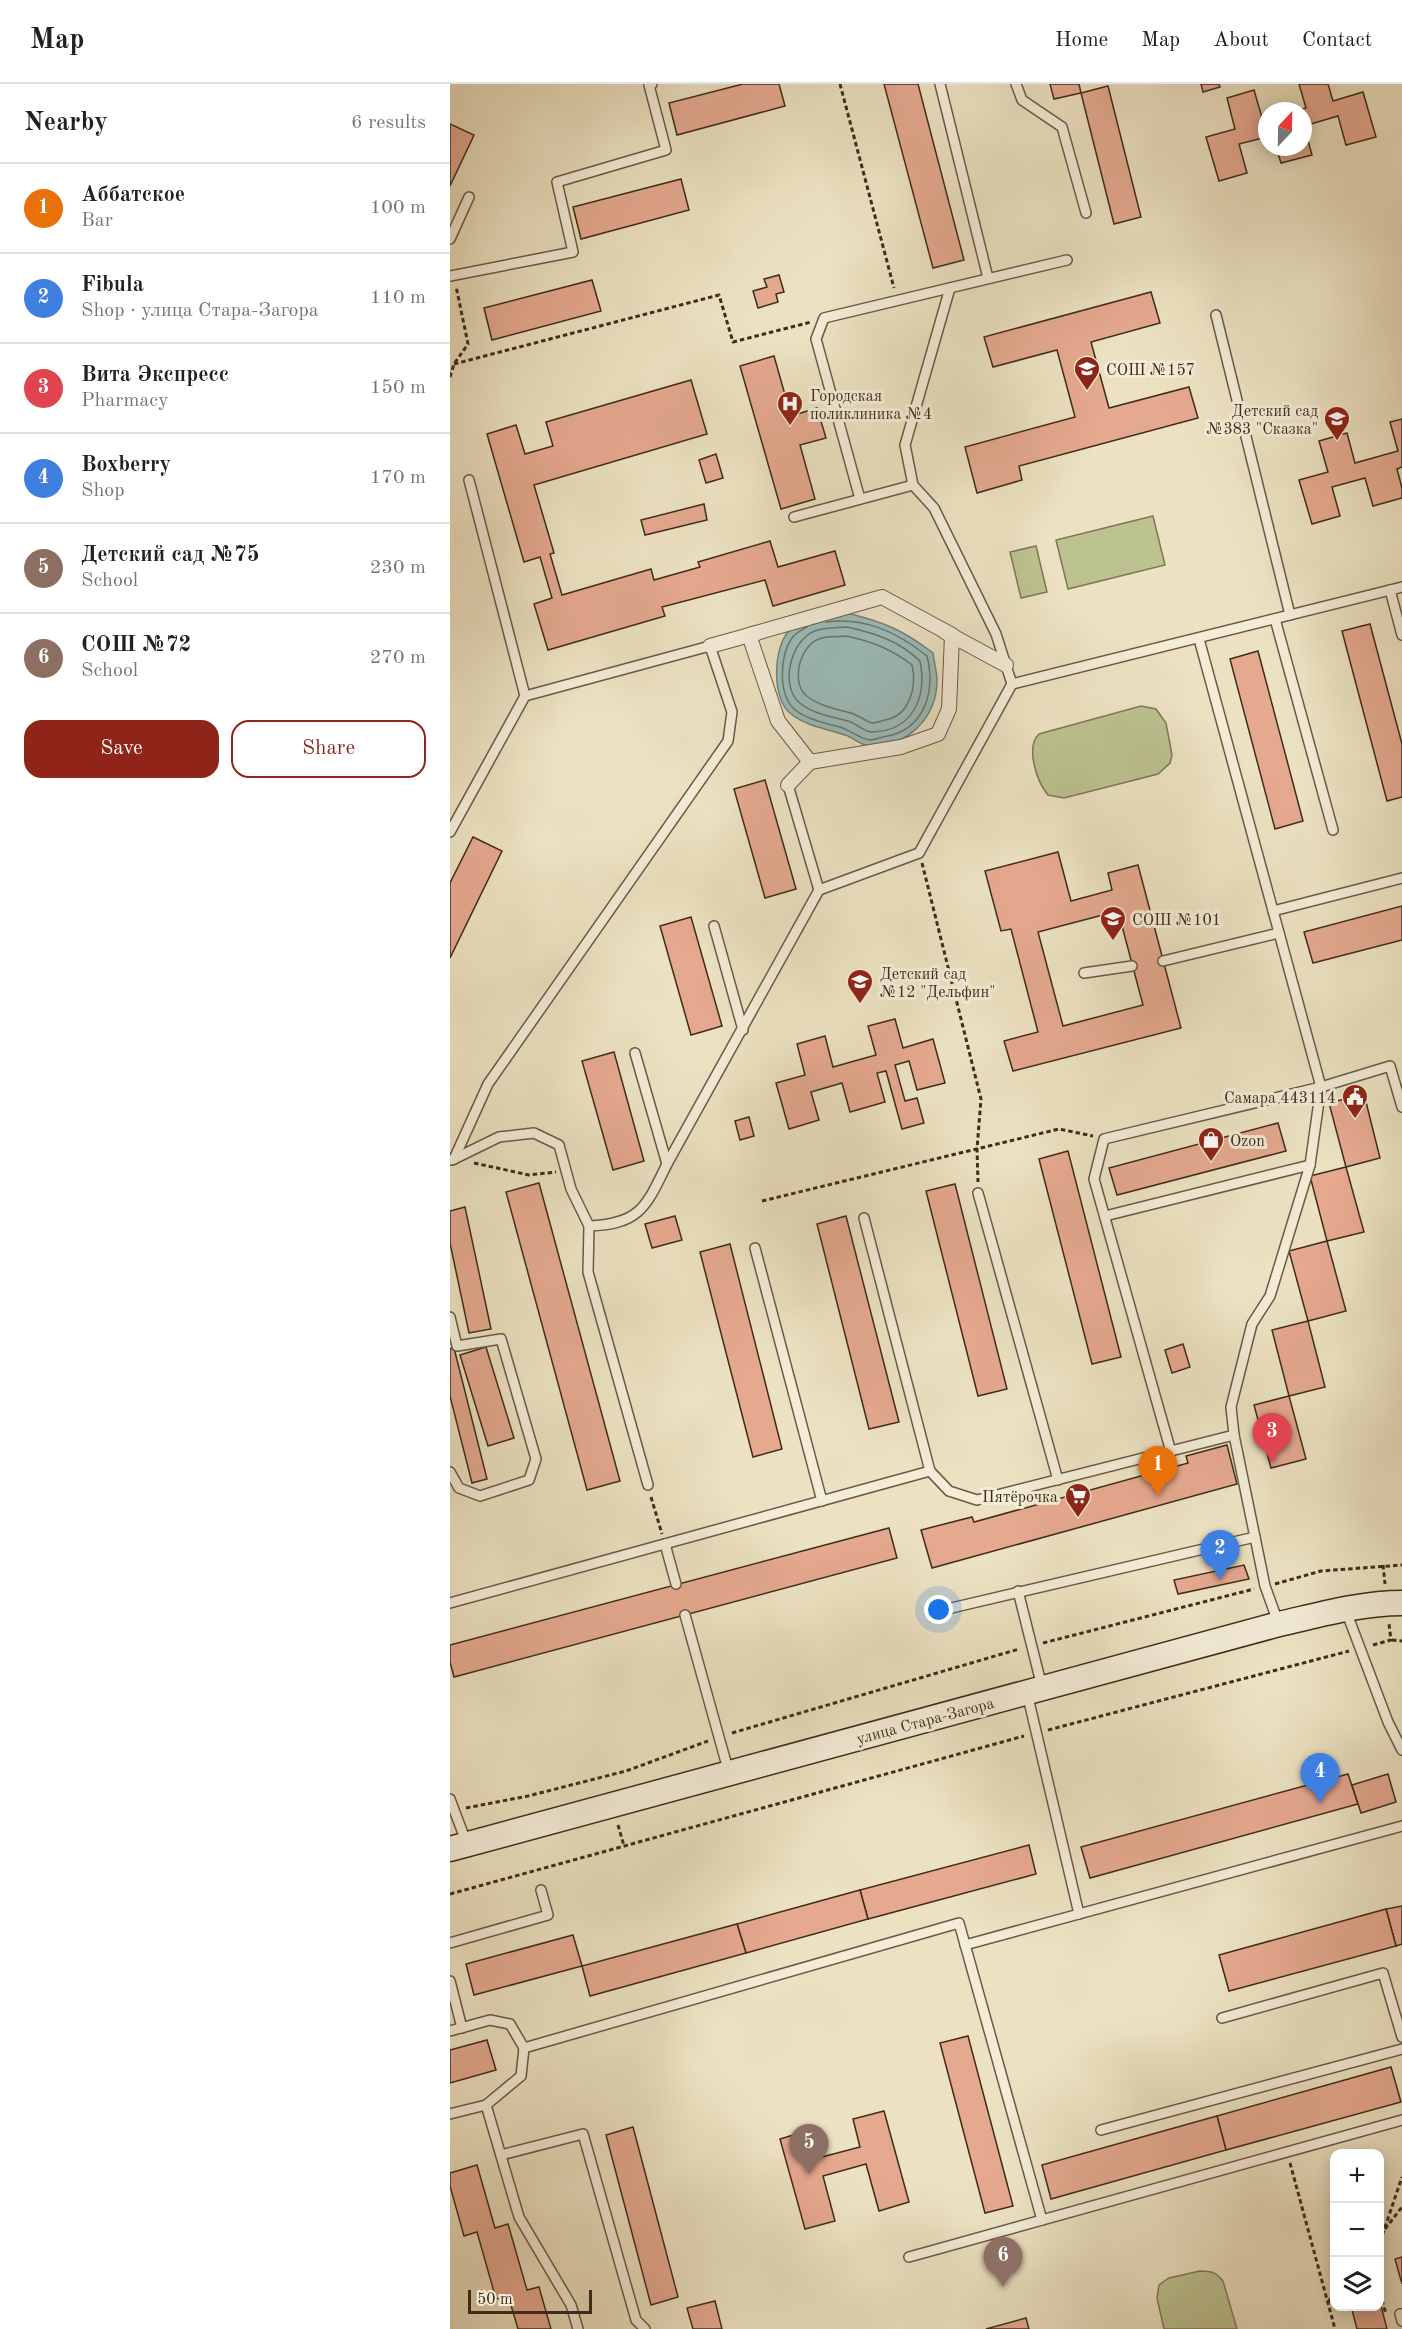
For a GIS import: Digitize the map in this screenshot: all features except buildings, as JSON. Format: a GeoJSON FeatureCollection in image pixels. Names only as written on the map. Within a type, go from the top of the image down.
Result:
{"type":"FeatureCollection","features":[{"type":"Feature","properties":{"kind":"main road","name":"улица Стара-Загора"},"geometry":{"type":"LineString","coordinates":[[459,1847],[1279,1624],[1346,1609],[1394,1603]]}},
{"type":"Feature","properties":{"kind":"street"},"geometry":{"type":"LineString","coordinates":[[710,646],[882,597],[1006,665]]}},
{"type":"Feature","properties":{"kind":"street"},"geometry":{"type":"LineString","coordinates":[[749,635],[778,721],[810,762]]}},
{"type":"Feature","properties":{"kind":"street"},"geometry":{"type":"LineString","coordinates":[[788,785],[810,762],[901,747],[938,734],[949,709],[952,635]]}},
{"type":"Feature","properties":{"kind":"lane"},"geometry":{"type":"LineString","coordinates":[[452,276],[573,252],[557,182],[666,150],[650,85],[652,84]]}},
{"type":"Feature","properties":{"kind":"lane"},"geometry":{"type":"LineString","coordinates":[[940,84],[988,279]]}},
{"type":"Feature","properties":{"kind":"lane"},"geometry":{"type":"LineString","coordinates":[[1016,84],[1022,100],[1062,127],[1086,213]]}},
{"type":"Feature","properties":{"kind":"lane"},"geometry":{"type":"LineString","coordinates":[[450,239],[469,197]]}},
{"type":"Feature","properties":{"kind":"lane"},"geometry":{"type":"LineString","coordinates":[[860,499],[816,339],[824,318],[1067,260]]}},
{"type":"Feature","properties":{"kind":"lane"},"geometry":{"type":"LineString","coordinates":[[589,1226],[609,1226],[630,1219],[650,1198],[666,1164],[743,1030],[819,890],[919,853],[1012,684],[996,634],[934,508],[912,484],[905,445],[950,288]]}},
{"type":"Feature","properties":{"kind":"lane"},"geometry":{"type":"LineString","coordinates":[[1215,315],[1290,615]]}},
{"type":"Feature","properties":{"kind":"lane"},"geometry":{"type":"LineString","coordinates":[[450,832],[525,696],[468,480]]}},
{"type":"Feature","properties":{"kind":"lane"},"geometry":{"type":"LineString","coordinates":[[794,517],[912,484]]}},
{"type":"Feature","properties":{"kind":"lane"},"geometry":{"type":"LineString","coordinates":[[1012,684],[1402,587]]}},
{"type":"Feature","properties":{"kind":"lane"},"geometry":{"type":"LineString","coordinates":[[1390,590],[1402,635]]}},
{"type":"Feature","properties":{"kind":"lane"},"geometry":{"type":"LineString","coordinates":[[1275,619],[1333,830]]}},
{"type":"Feature","properties":{"kind":"lane"},"geometry":{"type":"LineString","coordinates":[[1199,639],[1321,1087],[1310,1165],[1270,1296],[1252,1324],[1231,1407],[1234,1435],[1265,1586],[1279,1624]]}},
{"type":"Feature","properties":{"kind":"lane"},"geometry":{"type":"LineString","coordinates":[[452,1160],[488,1084],[728,741],[732,712],[710,646],[525,696]]}},
{"type":"Feature","properties":{"kind":"lane"},"geometry":{"type":"LineString","coordinates":[[788,785],[819,890]]}},
{"type":"Feature","properties":{"kind":"lane"},"geometry":{"type":"LineString","coordinates":[[1273,911],[1402,878]]}},
{"type":"Feature","properties":{"kind":"lane"},"geometry":{"type":"LineString","coordinates":[[714,927],[743,1030]]}},
{"type":"Feature","properties":{"kind":"lane"},"geometry":{"type":"LineString","coordinates":[[1163,961],[1279,933]]}},
{"type":"Feature","properties":{"kind":"lane"},"geometry":{"type":"LineString","coordinates":[[1084,973],[1132,966]]}},
{"type":"Feature","properties":{"kind":"lane"},"geometry":{"type":"LineString","coordinates":[[635,1053],[666,1164]]}},
{"type":"Feature","properties":{"kind":"lane"},"geometry":{"type":"LineString","coordinates":[[1171,1452],[1094,1179],[1104,1139],[1321,1087],[1390,1066],[1402,1107]]}},
{"type":"Feature","properties":{"kind":"lane"},"geometry":{"type":"LineString","coordinates":[[452,1160],[499,1137],[534,1133],[560,1145],[571,1189],[589,1226],[588,1272],[648,1485]]}},
{"type":"Feature","properties":{"kind":"lane"},"geometry":{"type":"LineString","coordinates":[[1105,1216],[1310,1165]]}},
{"type":"Feature","properties":{"kind":"lane"},"geometry":{"type":"LineString","coordinates":[[978,1193],[1058,1480]]}},
{"type":"Feature","properties":{"kind":"lane"},"geometry":{"type":"LineString","coordinates":[[864,1218],[930,1471],[949,1491],[977,1500],[1234,1435]]}},
{"type":"Feature","properties":{"kind":"lane"},"geometry":{"type":"LineString","coordinates":[[755,1248],[822,1501]]}},
{"type":"Feature","properties":{"kind":"lane"},"geometry":{"type":"LineString","coordinates":[[450,1317],[457,1346],[501,1339],[536,1459],[529,1480],[480,1496],[459,1488],[450,1472]]}},
{"type":"Feature","properties":{"kind":"lane"},"geometry":{"type":"LineString","coordinates":[[450,1604],[930,1471]]}},
{"type":"Feature","properties":{"kind":"lane"},"geometry":{"type":"LineString","coordinates":[[943,1610],[1255,1537]]}},
{"type":"Feature","properties":{"kind":"lane"},"geometry":{"type":"LineString","coordinates":[[665,1544],[676,1584]]}},
{"type":"Feature","properties":{"kind":"lane"},"geometry":{"type":"LineString","coordinates":[[1018,1591],[1031,1646],[1036,1733],[1079,1914]]}},
{"type":"Feature","properties":{"kind":"lane"},"geometry":{"type":"LineString","coordinates":[[1346,1609],[1359,1648],[1402,1750]]}},
{"type":"Feature","properties":{"kind":"lane"},"geometry":{"type":"LineString","coordinates":[[685,1616],[729,1773]]}},
{"type":"Feature","properties":{"kind":"lane"},"geometry":{"type":"LineString","coordinates":[[450,1799],[455,1810],[459,1847]]}},
{"type":"Feature","properties":{"kind":"lane"},"geometry":{"type":"LineString","coordinates":[[965,1945],[1402,1826]]}},
{"type":"Feature","properties":{"kind":"lane"},"geometry":{"type":"LineString","coordinates":[[450,1943],[548,1915],[541,1890]]}},
{"type":"Feature","properties":{"kind":"lane"},"geometry":{"type":"LineString","coordinates":[[524,2048],[959,1923],[1042,2220]]}},
{"type":"Feature","properties":{"kind":"lane"},"geometry":{"type":"LineString","coordinates":[[1222,2018],[1383,1973],[1402,2037]]}},
{"type":"Feature","properties":{"kind":"lane"},"geometry":{"type":"LineString","coordinates":[[450,1981],[462,2028]]}},
{"type":"Feature","properties":{"kind":"lane"},"geometry":{"type":"LineString","coordinates":[[450,2031],[490,2020],[510,2024],[524,2048],[521,2076],[486,2105],[450,2115]]}},
{"type":"Feature","properties":{"kind":"lane"},"geometry":{"type":"LineString","coordinates":[[1101,2130],[1402,2049]]}},
{"type":"Feature","properties":{"kind":"lane"},"geometry":{"type":"LineString","coordinates":[[486,2105],[519,2217],[571,2305],[578,2329]]}},
{"type":"Feature","properties":{"kind":"lane"},"geometry":{"type":"LineString","coordinates":[[909,2257],[1402,2120]]}},
{"type":"Feature","properties":{"kind":"lane"},"geometry":{"type":"LineString","coordinates":[[501,2155],[583,2134],[636,2320],[645,2329]]}},
{"type":"Feature","properties":{"kind":"lane"},"geometry":{"type":"LineString","coordinates":[[1402,2314],[1400,2314],[1402,2321]]}},
{"type":"Feature","properties":{"kind":"path"},"geometry":{"type":"LineString","coordinates":[[840,84],[897,301]]}},
{"type":"Feature","properties":{"kind":"path"},"geometry":{"type":"LineString","coordinates":[[450,377],[454,364],[468,344],[452,276]]}},
{"type":"Feature","properties":{"kind":"path"},"geometry":{"type":"LineString","coordinates":[[454,364],[719,295],[733,342],[824,318]]}},
{"type":"Feature","properties":{"kind":"path"},"geometry":{"type":"LineString","coordinates":[[919,853],[981,1099],[977,1149],[978,1193]]}},
{"type":"Feature","properties":{"kind":"path"},"geometry":{"type":"LineString","coordinates":[[762,1201],[1059,1129],[1104,1139]]}},
{"type":"Feature","properties":{"kind":"path"},"geometry":{"type":"LineString","coordinates":[[452,1160],[529,1175],[567,1172]]}},
{"type":"Feature","properties":{"kind":"path"},"geometry":{"type":"LineString","coordinates":[[648,1485],[665,1544]]}},
{"type":"Feature","properties":{"kind":"path"},"geometry":{"type":"LineString","coordinates":[[1383,1565],[1394,1603],[1391,1640]]}},
{"type":"Feature","properties":{"kind":"path"},"geometry":{"type":"LineString","coordinates":[[455,1810],[528,1797],[626,1771],[719,1737],[1031,1646],[1321,1572],[1402,1565]]}},
{"type":"Feature","properties":{"kind":"path"},"geometry":{"type":"LineString","coordinates":[[450,1894],[1036,1733],[1359,1648],[1391,1640],[1402,1641]]}},
{"type":"Feature","properties":{"kind":"path"},"geometry":{"type":"LineString","coordinates":[[1287,2152],[1335,2329]]}},
{"type":"Feature","properties":{"kind":"path"},"geometry":{"type":"LineString","coordinates":[[1384,2229],[1402,2177]]}},
{"type":"Feature","properties":{"kind":"path"},"geometry":{"type":"LineString","coordinates":[[1384,2231],[1402,2207]]}},
{"type":"Feature","properties":{"kind":"green space"},"geometry":{"type":"Polygon","coordinates":[[[1153,516],[1165,565],[1068,589],[1056,540],[1153,516]]]}},
{"type":"Feature","properties":{"kind":"green space"},"geometry":{"type":"Polygon","coordinates":[[[1036,546],[1047,592],[1021,598],[1010,552],[1036,546]]]}},
{"type":"Feature","properties":{"kind":"green space"},"geometry":{"type":"Polygon","coordinates":[[[1141,706],[1156,709],[1166,723],[1172,755],[1170,763],[1158,774],[1064,798],[1048,795],[1040,782],[1034,764],[1033,747],[1039,734],[1141,706]]]}},
{"type":"Feature","properties":{"kind":"green space"},"geometry":{"type":"Polygon","coordinates":[[[1200,2271],[1213,2273],[1223,2281],[1237,2329],[1164,2329],[1157,2298],[1159,2285],[1169,2278],[1200,2271]]]}},
{"type":"Feature","properties":{"kind":"water"},"geometry":{"type":"Polygon","coordinates":[[[847,613],[893,628],[933,653],[937,680],[936,694],[926,718],[907,736],[884,745],[867,746],[848,736],[809,724],[790,713],[780,697],[777,661],[779,650],[788,632],[808,619],[847,613]]]}},
{"type":"Feature","properties":{"kind":"place","name":"СОШ №157"},"geometry":{"type":"Point","coordinates":[1087,392]}},
{"type":"Feature","properties":{"kind":"place","name":"Городская поликлиника №4"},"geometry":{"type":"Point","coordinates":[790,427]}},
{"type":"Feature","properties":{"kind":"place","name":"Детский сад №383 \"Сказка\""},"geometry":{"type":"Point","coordinates":[1337,442]}},
{"type":"Feature","properties":{"kind":"place","name":"СОШ №101"},"geometry":{"type":"Point","coordinates":[1113,942]}},
{"type":"Feature","properties":{"kind":"place","name":"Детский сад №12 \"Дельфин\""},"geometry":{"type":"Point","coordinates":[860,1005]}},
{"type":"Feature","properties":{"kind":"place","name":"Самара 443114"},"geometry":{"type":"Point","coordinates":[1355,1120]}},
{"type":"Feature","properties":{"kind":"place","name":"Ozon"},"geometry":{"type":"Point","coordinates":[1211,1163]}},
{"type":"Feature","properties":{"kind":"place","name":"Вита Экспресс"},"geometry":{"type":"Point","coordinates":[1272,1463]}},
{"type":"Feature","properties":{"kind":"place","name":"Аббатское"},"geometry":{"type":"Point","coordinates":[1158,1496]}},
{"type":"Feature","properties":{"kind":"place","name":"Пятёрочка"},"geometry":{"type":"Point","coordinates":[1078,1519]}},
{"type":"Feature","properties":{"kind":"place","name":"Fibula"},"geometry":{"type":"Point","coordinates":[1220,1580]}},
{"type":"Feature","properties":{"kind":"place","name":"Boxberry"},"geometry":{"type":"Point","coordinates":[1320,1803]}},
{"type":"Feature","properties":{"kind":"place","name":"Детский сад №75"},"geometry":{"type":"Point","coordinates":[809,2174]}},
{"type":"Feature","properties":{"kind":"place","name":"СОШ №72"},"geometry":{"type":"Point","coordinates":[1003,2287]}}]}
